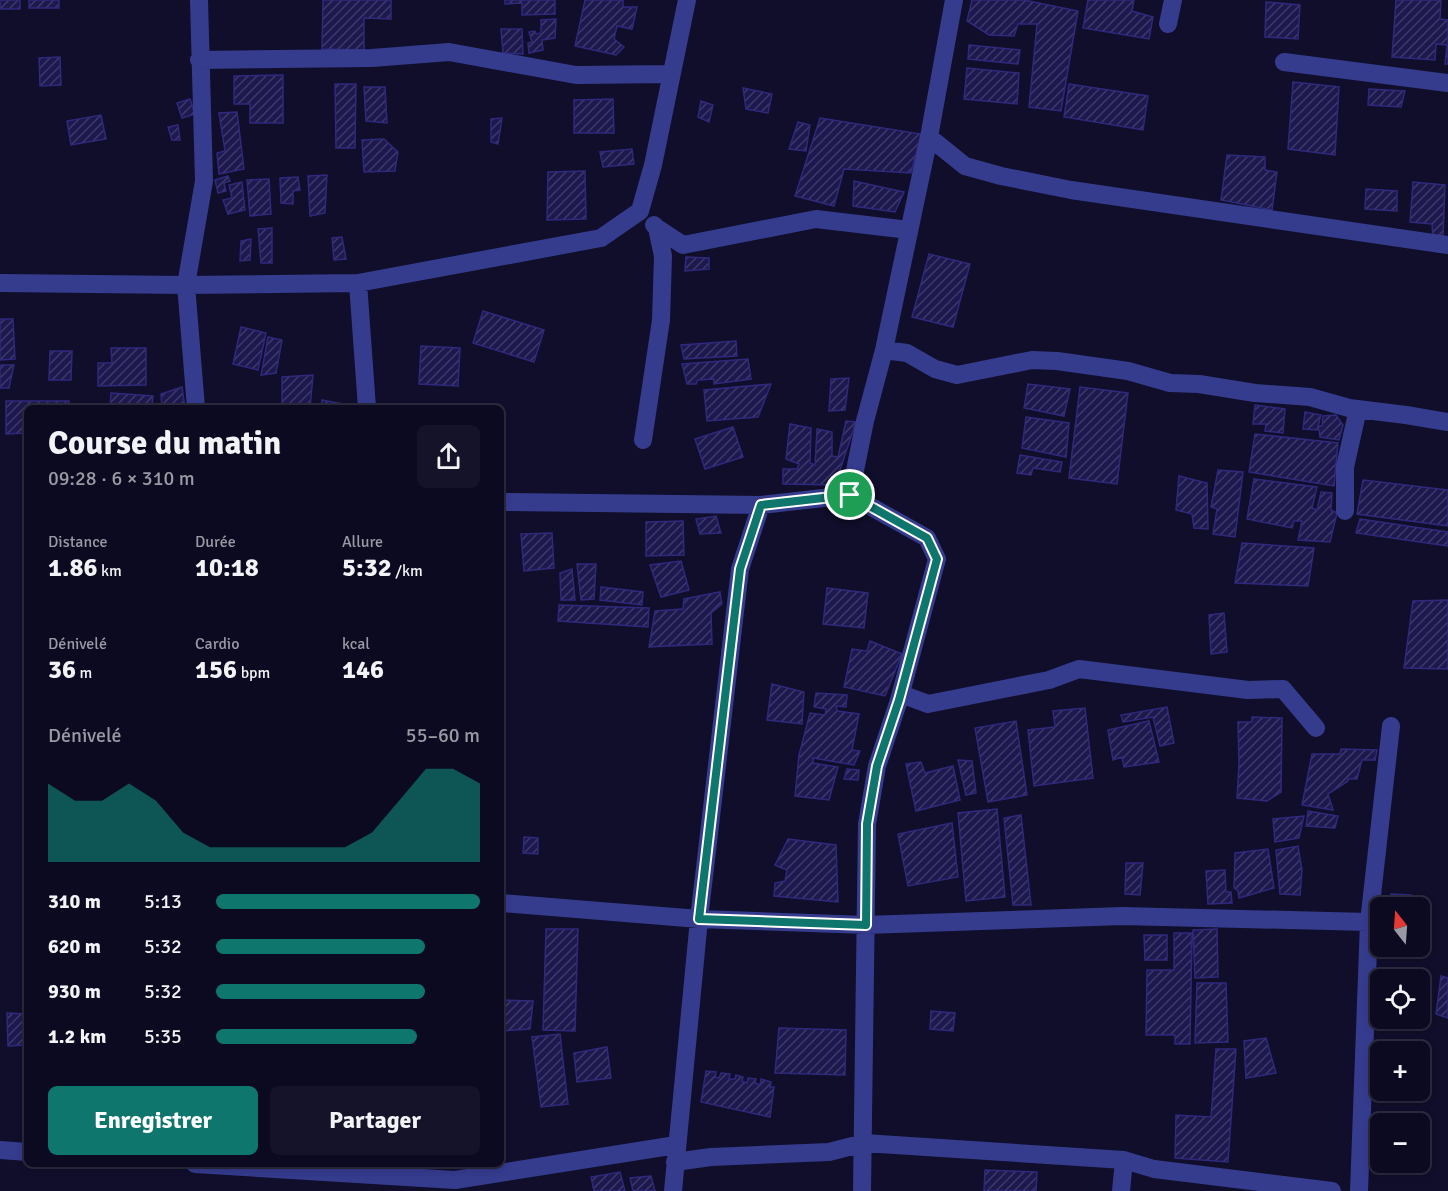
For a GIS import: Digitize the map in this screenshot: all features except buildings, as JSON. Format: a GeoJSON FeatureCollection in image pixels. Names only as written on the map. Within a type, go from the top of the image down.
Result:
{"type":"FeatureCollection","features":[{"type":"Feature","properties":{"kind":"street"},"geometry":{"type":"LineString","coordinates":[[196,405],[186,285],[204,181],[199,0]]}},
{"type":"Feature","properties":{"kind":"street"},"geometry":{"type":"LineString","coordinates":[[0,283],[186,285],[358,283],[601,238],[640,211],[687,0]]}},
{"type":"Feature","properties":{"kind":"street"},"geometry":{"type":"LineString","coordinates":[[850,495],[865,421],[884,350],[954,0]]}},
{"type":"Feature","properties":{"kind":"street"},"geometry":{"type":"LineString","coordinates":[[1168,24],[1173,0]]}},
{"type":"Feature","properties":{"kind":"street"},"geometry":{"type":"LineString","coordinates":[[199,60],[372,58],[449,52],[576,75],[671,74]]}},
{"type":"Feature","properties":{"kind":"street"},"geometry":{"type":"LineString","coordinates":[[1284,62],[1448,83]]}},
{"type":"Feature","properties":{"kind":"street"},"geometry":{"type":"LineString","coordinates":[[928,137],[965,166],[1001,176],[1071,190],[1448,245]]}},
{"type":"Feature","properties":{"kind":"street"},"geometry":{"type":"LineString","coordinates":[[640,211],[657,228],[683,245],[816,219],[909,230]]}},
{"type":"Feature","properties":{"kind":"street"},"geometry":{"type":"LineString","coordinates":[[643,440],[661,320],[663,256],[657,228]]}},
{"type":"Feature","properties":{"kind":"street"},"geometry":{"type":"LineString","coordinates":[[358,283],[367,405]]}},
{"type":"Feature","properties":{"kind":"street"},"geometry":{"type":"LineString","coordinates":[[884,350],[907,353],[935,369],[957,375],[1032,360],[1057,361],[1128,371],[1170,383],[1310,397],[1358,409],[1448,422]]}},
{"type":"Feature","properties":{"kind":"street"},"geometry":{"type":"LineString","coordinates":[[1345,511],[1345,467],[1358,409]]}},
{"type":"Feature","properties":{"kind":"street"},"geometry":{"type":"LineString","coordinates":[[504,502],[761,505],[850,495],[927,538],[937,559],[901,694],[877,766],[867,824],[862,1191]]}},
{"type":"Feature","properties":{"kind":"street"},"geometry":{"type":"LineString","coordinates":[[673,1191],[699,919],[740,569],[761,505]]}},
{"type":"Feature","properties":{"kind":"street"},"geometry":{"type":"LineString","coordinates":[[901,694],[928,704],[1049,680],[1079,669],[1248,690],[1283,689],[1316,728]]}},
{"type":"Feature","properties":{"kind":"street"},"geometry":{"type":"LineString","coordinates":[[1359,1191],[1369,922],[1391,726]]}},
{"type":"Feature","properties":{"kind":"street"},"geometry":{"type":"LineString","coordinates":[[504,903],[699,919],[866,925],[1122,916],[1369,922]]}},
{"type":"Feature","properties":{"kind":"street"},"geometry":{"type":"LineString","coordinates":[[244,1167],[455,1180],[675,1154],[711,1157],[830,1152],[864,1143],[1124,1160],[1154,1168],[1332,1191]]}},
{"type":"Feature","properties":{"kind":"street"},"geometry":{"type":"LineString","coordinates":[[0,1150],[24,1152]]}},
{"type":"Feature","properties":{"kind":"street"},"geometry":{"type":"LineString","coordinates":[[1121,1191],[1124,1160]]}},
{"type":"Feature","properties":{"kind":"route"},"geometry":{"type":"LineString","coordinates":[[850,495],[927,538],[937,559],[899,700],[877,766],[867,824],[866,925],[699,919],[740,569],[761,505],[850,495]]}}]}
